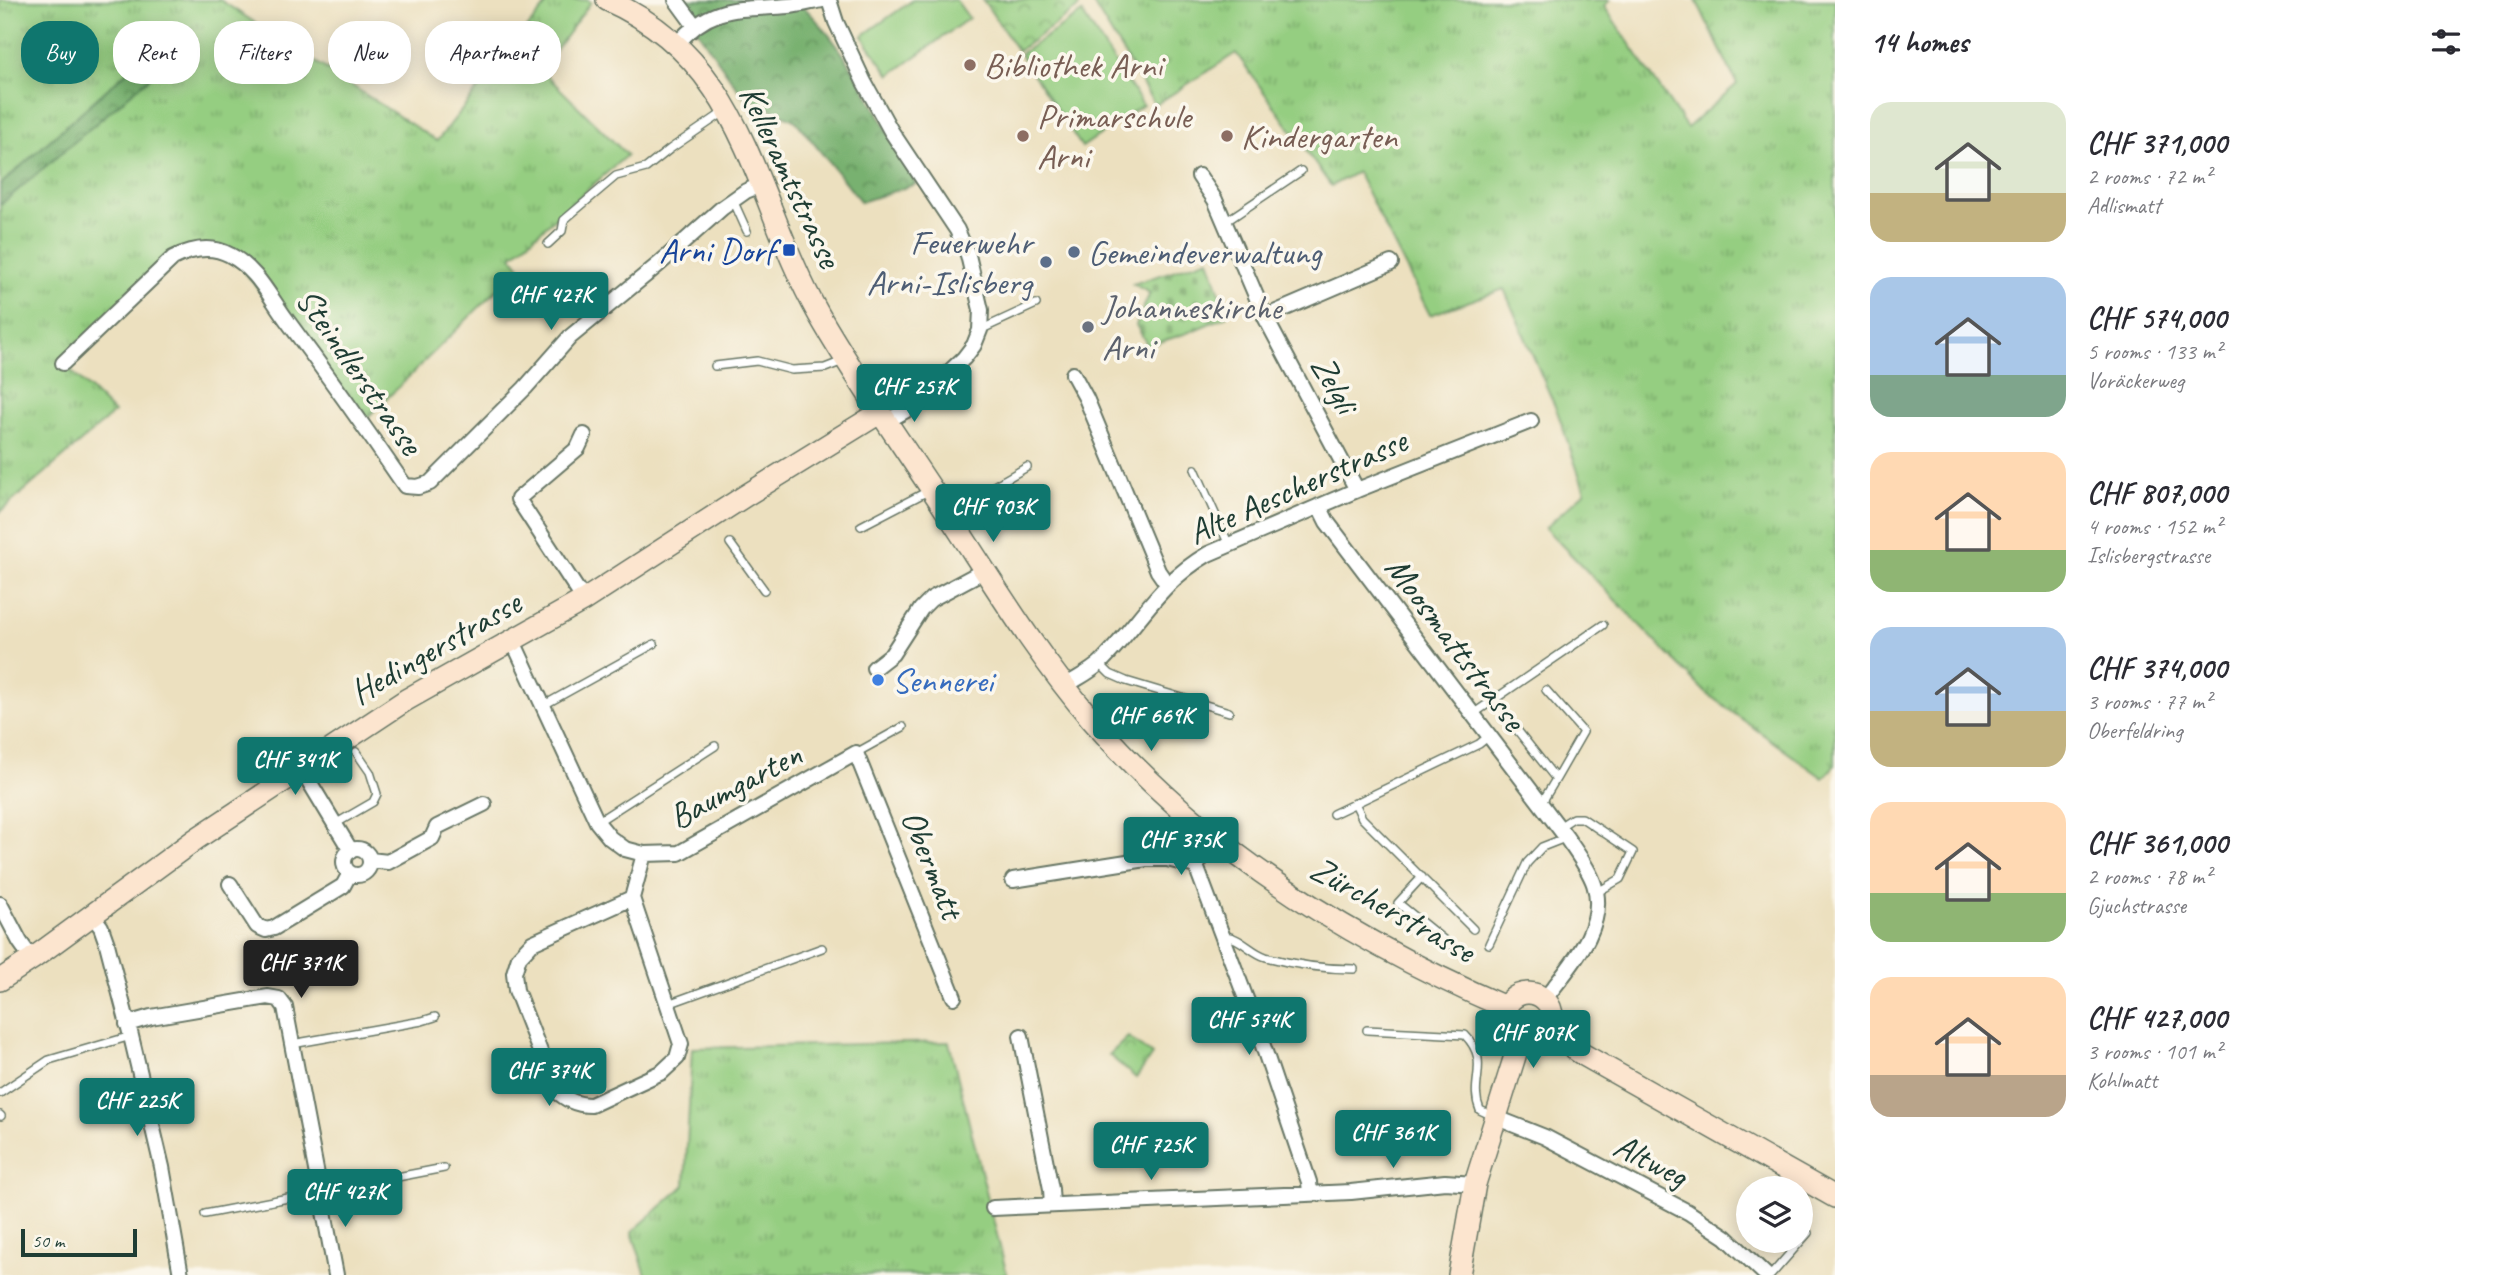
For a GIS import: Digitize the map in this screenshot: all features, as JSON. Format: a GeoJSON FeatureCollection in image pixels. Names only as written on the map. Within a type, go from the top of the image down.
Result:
{"type":"FeatureCollection","features":[{"type":"Feature","properties":{"kind":"street","name":"Kelleramtstrasse"},"geometry":{"type":"LineString","coordinates":[[607,0],[636,15],[677,44],[698,65],[728,110],[817,312],[884,416]]}},
{"type":"Feature","properties":{"kind":"street"},"geometry":{"type":"LineString","coordinates":[[676,0],[695,26]]}},
{"type":"Feature","properties":{"kind":"street"},"geometry":{"type":"LineString","coordinates":[[677,44],[695,26],[726,10],[791,6],[820,0]]}},
{"type":"Feature","properties":{"kind":"street"},"geometry":{"type":"LineString","coordinates":[[829,0],[853,58],[886,121],[962,239],[980,300],[982,319],[979,330],[974,345],[964,358],[912,407],[884,416]]}},
{"type":"Feature","properties":{"kind":"street","name":"Zelgli"},"geometry":{"type":"LineString","coordinates":[[1199,176],[1215,200],[1265,317],[1357,490]]}},
{"type":"Feature","properties":{"kind":"street","name":"Steindlerstrasse"},"geometry":{"type":"LineString","coordinates":[[63,363],[173,258],[189,250],[205,249],[230,254],[260,279],[405,486],[418,487],[430,483],[570,337],[733,200],[761,185]]}},
{"type":"Feature","properties":{"kind":"street"},"geometry":{"type":"LineString","coordinates":[[1265,317],[1391,263]]}},
{"type":"Feature","properties":{"kind":"street"},"geometry":{"type":"LineString","coordinates":[[1073,374],[1086,398],[1158,571],[1167,584]]}},
{"type":"Feature","properties":{"kind":"street","name":"Zürcherstrasse"},"geometry":{"type":"LineString","coordinates":[[884,416],[1065,687],[1112,743],[1151,783],[1216,839],[1256,868],[1356,931],[1507,1008]]}},
{"type":"Feature","properties":{"kind":"street","name":"Hedingerstrasse"},"geometry":{"type":"LineString","coordinates":[[0,980],[196,839],[405,700],[584,600],[745,496],[884,416]]}},
{"type":"Feature","properties":{"kind":"street","name":"Alte Aescherstrasse"},"geometry":{"type":"LineString","coordinates":[[1065,687],[1100,664],[1167,584],[1185,568],[1229,545],[1319,506],[1531,421]]}},
{"type":"Feature","properties":{"kind":"street"},"geometry":{"type":"LineString","coordinates":[[584,435],[578,448],[518,499],[584,600]]}},
{"type":"Feature","properties":{"kind":"street","name":"Moosmattstrasse"},"geometry":{"type":"LineString","coordinates":[[1319,506],[1327,522],[1562,833],[1586,867],[1596,894]]}},
{"type":"Feature","properties":{"kind":"street"},"geometry":{"type":"LineString","coordinates":[[874,667],[892,654],[921,609],[932,599],[985,570]]}},
{"type":"Feature","properties":{"kind":"street","name":"Baumgarten"},"geometry":{"type":"LineString","coordinates":[[512,639],[597,822],[610,838],[625,849],[644,854],[678,853],[856,753]]}},
{"type":"Feature","properties":{"kind":"street","name":"Obermatt"},"geometry":{"type":"LineString","coordinates":[[856,753],[954,997]]}},
{"type":"Feature","properties":{"kind":"street"},"geometry":{"type":"LineString","coordinates":[[301,768],[351,851]]}},
{"type":"Feature","properties":{"kind":"street"},"geometry":{"type":"LineString","coordinates":[[370,860],[388,862],[432,838],[437,827],[484,804]]}},
{"type":"Feature","properties":{"kind":"street"},"geometry":{"type":"LineString","coordinates":[[1196,866],[1216,839]]}},
{"type":"Feature","properties":{"kind":"street"},"geometry":{"type":"LineString","coordinates":[[350,873],[362,874],[369,869],[370,860],[363,850],[351,851]]}},
{"type":"Feature","properties":{"kind":"street"},"geometry":{"type":"LineString","coordinates":[[350,873],[345,862],[351,851]]}},
{"type":"Feature","properties":{"kind":"street"},"geometry":{"type":"LineString","coordinates":[[632,898],[532,943],[519,957],[514,973],[516,990],[555,1090],[566,1100],[579,1105],[591,1105],[662,1072],[677,1058],[681,1044],[632,898],[644,854]]}},
{"type":"Feature","properties":{"kind":"street"},"geometry":{"type":"LineString","coordinates":[[1013,880],[1146,859],[1167,859],[1196,866]]}},
{"type":"Feature","properties":{"kind":"street"},"geometry":{"type":"LineString","coordinates":[[1196,866],[1281,1096],[1309,1182],[1310,1193]]}},
{"type":"Feature","properties":{"kind":"street"},"geometry":{"type":"LineString","coordinates":[[230,884],[257,926],[266,930],[274,928],[343,886],[350,873]]}},
{"type":"Feature","properties":{"kind":"street"},"geometry":{"type":"LineString","coordinates":[[1544,1000],[1586,943],[1595,914],[1596,894]]}},
{"type":"Feature","properties":{"kind":"street"},"geometry":{"type":"LineString","coordinates":[[0,904],[32,959]]}},
{"type":"Feature","properties":{"kind":"street"},"geometry":{"type":"LineString","coordinates":[[92,915],[101,927],[107,944],[129,1030],[162,1167],[181,1275]]}},
{"type":"Feature","properties":{"kind":"street"},"geometry":{"type":"LineString","coordinates":[[1527,994],[1544,1000],[1552,1014],[1548,1031],[1532,1041],[1514,1037],[1506,1026],[1505,1014],[1515,998],[1527,994]]}},
{"type":"Feature","properties":{"kind":"street"},"geometry":{"type":"LineString","coordinates":[[129,1030],[151,1017],[268,997],[279,999],[285,1007],[336,1275]]}},
{"type":"Feature","properties":{"kind":"street"},"geometry":{"type":"LineString","coordinates":[[1548,1031],[1581,1054],[1835,1197]]}},
{"type":"Feature","properties":{"kind":"street"},"geometry":{"type":"LineString","coordinates":[[1021,1037],[1052,1205]]}},
{"type":"Feature","properties":{"kind":"street"},"geometry":{"type":"LineString","coordinates":[[1459,1275],[1475,1184],[1520,1040]]}},
{"type":"Feature","properties":{"kind":"street","name":"Altweg"},"geometry":{"type":"LineString","coordinates":[[1497,1118],[1545,1137],[1688,1212],[1726,1237],[1768,1275]]}},
{"type":"Feature","properties":{"kind":"street"},"geometry":{"type":"LineString","coordinates":[[993,1208],[1310,1193],[1445,1182],[1475,1184]]}},
{"type":"Feature","properties":{"kind":"lane"},"geometry":{"type":"LineString","coordinates":[[548,244],[562,231],[564,220],[615,176],[646,168],[713,118],[728,110]]}},
{"type":"Feature","properties":{"kind":"lane"},"geometry":{"type":"LineString","coordinates":[[1225,222],[1301,171]]}},
{"type":"Feature","properties":{"kind":"lane"},"geometry":{"type":"LineString","coordinates":[[733,200],[738,206],[747,232]]}},
{"type":"Feature","properties":{"kind":"lane"},"geometry":{"type":"LineString","coordinates":[[979,330],[1037,304]]}},
{"type":"Feature","properties":{"kind":"lane"},"geometry":{"type":"LineString","coordinates":[[715,366],[757,360],[792,370],[825,368],[847,360]]}},
{"type":"Feature","properties":{"kind":"lane"},"geometry":{"type":"LineString","coordinates":[[947,512],[1027,467]]}},
{"type":"Feature","properties":{"kind":"lane"},"geometry":{"type":"LineString","coordinates":[[1195,470],[1229,545]]}},
{"type":"Feature","properties":{"kind":"lane"},"geometry":{"type":"LineString","coordinates":[[861,526],[931,488]]}},
{"type":"Feature","properties":{"kind":"lane"},"geometry":{"type":"LineString","coordinates":[[730,543],[764,590]]}},
{"type":"Feature","properties":{"kind":"lane"},"geometry":{"type":"LineString","coordinates":[[1473,714],[1603,625]]}},
{"type":"Feature","properties":{"kind":"lane"},"geometry":{"type":"LineString","coordinates":[[544,705],[654,644]]}},
{"type":"Feature","properties":{"kind":"lane"},"geometry":{"type":"LineString","coordinates":[[1100,664],[1110,674],[1126,681],[1229,712]]}},
{"type":"Feature","properties":{"kind":"lane"},"geometry":{"type":"LineString","coordinates":[[1538,802],[1544,799],[1583,733],[1546,691]]}},
{"type":"Feature","properties":{"kind":"lane"},"geometry":{"type":"LineString","coordinates":[[1506,716],[1556,779]]}},
{"type":"Feature","properties":{"kind":"lane","name":"Baumgarten"},"geometry":{"type":"LineString","coordinates":[[856,753],[904,727]]}},
{"type":"Feature","properties":{"kind":"lane"},"geometry":{"type":"LineString","coordinates":[[1333,814],[1466,750],[1489,736]]}},
{"type":"Feature","properties":{"kind":"lane","name":"Baumgarten"},"geometry":{"type":"LineString","coordinates":[[597,822],[715,746]]}},
{"type":"Feature","properties":{"kind":"lane"},"geometry":{"type":"LineString","coordinates":[[335,825],[373,802],[377,794],[370,772],[356,752]]}},
{"type":"Feature","properties":{"kind":"lane"},"geometry":{"type":"LineString","coordinates":[[1355,803],[1363,818],[1473,929]]}},
{"type":"Feature","properties":{"kind":"lane"},"geometry":{"type":"LineString","coordinates":[[1489,944],[1527,863],[1542,847],[1562,833],[1565,821],[1582,818],[1633,852],[1620,879],[1596,894]]}},
{"type":"Feature","properties":{"kind":"lane"},"geometry":{"type":"LineString","coordinates":[[1422,877],[1398,903],[1450,945]]}},
{"type":"Feature","properties":{"kind":"lane"},"geometry":{"type":"LineString","coordinates":[[1223,936],[1232,936],[1264,957],[1322,968],[1354,969]]}},
{"type":"Feature","properties":{"kind":"lane"},"geometry":{"type":"LineString","coordinates":[[668,1004],[822,948]]}},
{"type":"Feature","properties":{"kind":"lane"},"geometry":{"type":"LineString","coordinates":[[292,1044],[435,1017]]}},
{"type":"Feature","properties":{"kind":"lane"},"geometry":{"type":"LineString","coordinates":[[0,1093],[49,1060],[129,1030]]}},
{"type":"Feature","properties":{"kind":"lane"},"geometry":{"type":"LineString","coordinates":[[1367,1030],[1465,1035],[1476,1046],[1479,1061],[1476,1101],[1480,1110],[1497,1118]]}},
{"type":"Feature","properties":{"kind":"lane"},"geometry":{"type":"LineString","coordinates":[[205,1214],[444,1168]]}},
{"type":"Feature","properties":{"kind":"lane"},"geometry":{"type":"LineString","coordinates":[[1768,1275],[1789,1253]]}},
{"type":"Feature","properties":{"kind":"green space"},"geometry":{"type":"Polygon","coordinates":[[[0,0],[220,0],[252,21],[214,21],[214,84],[314,84],[314,61],[328,70],[328,84],[349,84],[437,141],[483,84],[555,84],[627,155],[512,256],[520,267],[362,423],[326,372],[230,254],[189,250],[63,363],[114,413],[0,512],[0,205],[141,84],[200,84],[200,21],[113,21],[113,84],[0,185],[0,0]]]}},
{"type":"Feature","properties":{"kind":"green space"},"geometry":{"type":"Polygon","coordinates":[[[550,0],[591,2],[561,43],[561,21],[533,21],[550,0]]]}},
{"type":"Feature","properties":{"kind":"green space"},"geometry":{"type":"Polygon","coordinates":[[[676,0],[796,0],[833,40],[849,62],[916,184],[861,202],[796,121],[742,95],[676,0]]]}},
{"type":"Feature","properties":{"kind":"green space"},"geometry":{"type":"Polygon","coordinates":[[[913,0],[956,0],[969,18],[890,75],[862,36],[913,0]]]}},
{"type":"Feature","properties":{"kind":"green space"},"geometry":{"type":"Polygon","coordinates":[[[983,0],[1075,0],[1079,7],[1018,51],[983,0]]]}},
{"type":"Feature","properties":{"kind":"green space"},"geometry":{"type":"Polygon","coordinates":[[[1091,0],[1610,0],[1604,6],[1687,128],[1737,84],[1696,0],[1835,0],[1835,765],[1823,778],[1706,693],[1545,528],[1585,492],[1557,411],[1504,289],[1430,315],[1357,172],[1331,186],[1236,53],[1155,105],[1091,0]]]}},
{"type":"Feature","properties":{"kind":"green space"},"geometry":{"type":"Polygon","coordinates":[[[1082,13],[1143,105],[1082,147],[1020,54],[1082,13]]]}},
{"type":"Feature","properties":{"kind":"green space"},"geometry":{"type":"Polygon","coordinates":[[[113,84],[142,84],[0,205],[0,185],[113,84]]]}},
{"type":"Feature","properties":{"kind":"green space"},"geometry":{"type":"Polygon","coordinates":[[[1209,259],[1227,316],[1148,346],[1136,325],[1150,293],[1133,284],[1209,259]]]}},
{"type":"Feature","properties":{"kind":"green space"},"geometry":{"type":"Polygon","coordinates":[[[1128,1037],[1152,1055],[1136,1078],[1109,1055],[1128,1037]]]}},
{"type":"Feature","properties":{"kind":"green space"},"geometry":{"type":"Polygon","coordinates":[[[949,1042],[1007,1275],[646,1275],[632,1232],[685,1185],[692,1048],[949,1042]]]}},
{"type":"Feature","properties":{"kind":"place","name":"Bibliothek Arni"},"geometry":{"type":"Point","coordinates":[970,65]}},
{"type":"Feature","properties":{"kind":"place","name":"Primarschule Arni"},"geometry":{"type":"Point","coordinates":[1023,136]}},
{"type":"Feature","properties":{"kind":"place","name":"Kindergarten"},"geometry":{"type":"Point","coordinates":[1227,136]}},
{"type":"Feature","properties":{"kind":"place","name":"Arni Dorf"},"geometry":{"type":"Point","coordinates":[789,250]}},
{"type":"Feature","properties":{"kind":"place","name":"Gemeindeverwaltung"},"geometry":{"type":"Point","coordinates":[1074,252]}},
{"type":"Feature","properties":{"kind":"place","name":"Feuerwehr Arni-Islisberg"},"geometry":{"type":"Point","coordinates":[1046,262]}},
{"type":"Feature","properties":{"kind":"place","name":"Johanneskirche Arni"},"geometry":{"type":"Point","coordinates":[1088,327]}},
{"type":"Feature","properties":{"kind":"place","name":"Sennerei"},"geometry":{"type":"Point","coordinates":[878,680]}}]}
